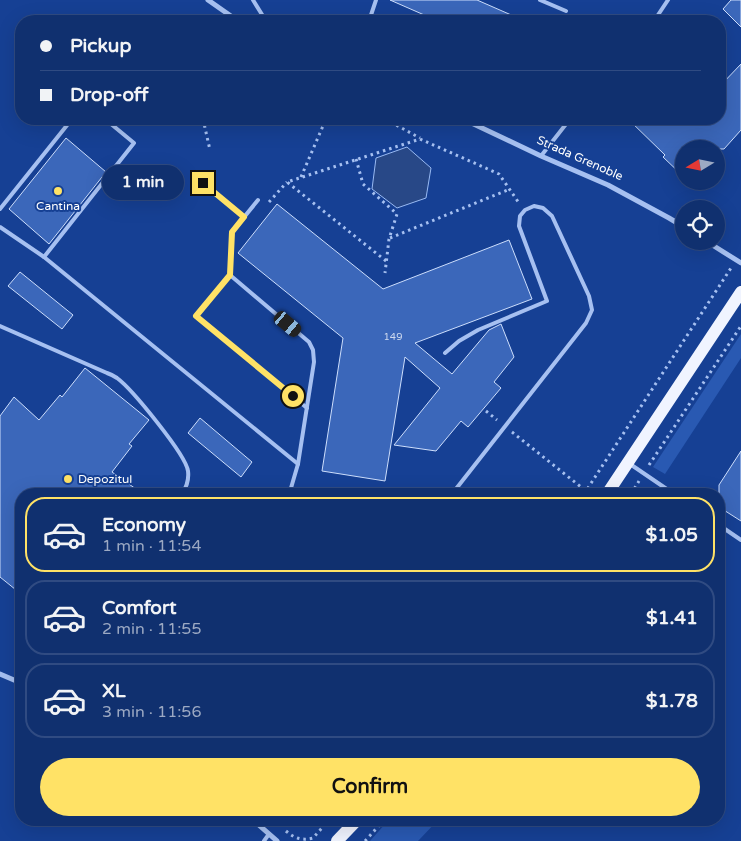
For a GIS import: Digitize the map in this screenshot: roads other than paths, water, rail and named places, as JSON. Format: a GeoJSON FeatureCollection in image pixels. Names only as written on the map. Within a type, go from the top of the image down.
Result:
{"type":"FeatureCollection","features":[{"type":"Feature","properties":{"kind":"main road"},"geometry":{"type":"LineString","coordinates":[[611,488],[741,292]]}},
{"type":"Feature","properties":{"kind":"main road"},"geometry":{"type":"LineString","coordinates":[[337,841],[351,826]]}},
{"type":"Feature","properties":{"kind":"street"},"geometry":{"type":"LineString","coordinates":[[208,0],[229,15]]}},
{"type":"Feature","properties":{"kind":"street","name":"Strada Grenoble"},"geometry":{"type":"LineString","coordinates":[[476,125],[608,185],[675,221]]}},
{"type":"Feature","properties":{"kind":"street"},"geometry":{"type":"LineString","coordinates":[[720,250],[741,264]]}},
{"type":"Feature","properties":{"kind":"street"},"geometry":{"type":"LineString","coordinates":[[0,674],[15,680]]}},
{"type":"Feature","properties":{"kind":"street"},"geometry":{"type":"LineString","coordinates":[[260,826],[277,841]]}},
{"type":"Feature","properties":{"kind":"lane"},"geometry":{"type":"LineString","coordinates":[[253,0],[262,15]]}},
{"type":"Feature","properties":{"kind":"lane"},"geometry":{"type":"LineString","coordinates":[[371,15],[376,0]]}},
{"type":"Feature","properties":{"kind":"lane"},"geometry":{"type":"LineString","coordinates":[[540,0],[566,11]]}},
{"type":"Feature","properties":{"kind":"lane"},"geometry":{"type":"LineString","coordinates":[[658,15],[668,0]]}},
{"type":"Feature","properties":{"kind":"lane"},"geometry":{"type":"LineString","coordinates":[[0,209],[67,125]]}},
{"type":"Feature","properties":{"kind":"lane"},"geometry":{"type":"LineString","coordinates":[[44,257],[134,143],[112,125]]}},
{"type":"Feature","properties":{"kind":"lane"},"geometry":{"type":"LineString","coordinates":[[541,156],[565,125]]}},
{"type":"Feature","properties":{"kind":"lane"},"geometry":{"type":"LineString","coordinates":[[203,183],[244,217]]}},
{"type":"Feature","properties":{"kind":"lane"},"geometry":{"type":"LineString","coordinates":[[258,200],[232,232],[230,275],[196,316],[307,408]]}},
{"type":"Feature","properties":{"kind":"lane"},"geometry":{"type":"LineString","coordinates":[[444,353],[459,341],[478,330],[547,301],[519,226],[520,216],[525,210],[534,206],[543,208],[552,216],[589,296],[592,310],[586,323],[457,488]]}},
{"type":"Feature","properties":{"kind":"lane"},"geometry":{"type":"LineString","coordinates":[[0,227],[44,257],[298,464]]}},
{"type":"Feature","properties":{"kind":"lane"},"geometry":{"type":"LineString","coordinates":[[230,275],[309,342],[313,350],[314,362],[307,408],[298,464],[291,488]]}},
{"type":"Feature","properties":{"kind":"lane"},"geometry":{"type":"LineString","coordinates":[[0,326],[107,372],[122,382],[147,410],[183,457],[188,472],[185,488]]}},
{"type":"Feature","properties":{"kind":"lane"},"geometry":{"type":"LineString","coordinates":[[628,463],[665,488]]}},
{"type":"Feature","properties":{"kind":"lane"},"geometry":{"type":"LineString","coordinates":[[725,528],[741,540]]}},
{"type":"Feature","properties":{"kind":"lane"},"geometry":{"type":"LineString","coordinates":[[264,841],[270,834]]}},
{"type":"Feature","properties":{"kind":"place","name":"Cantina"},"geometry":{"type":"Point","coordinates":[58,191]}},
{"type":"Feature","properties":{"kind":"place","name":"Depozitul"},"geometry":{"type":"Point","coordinates":[68,479]}}]}
